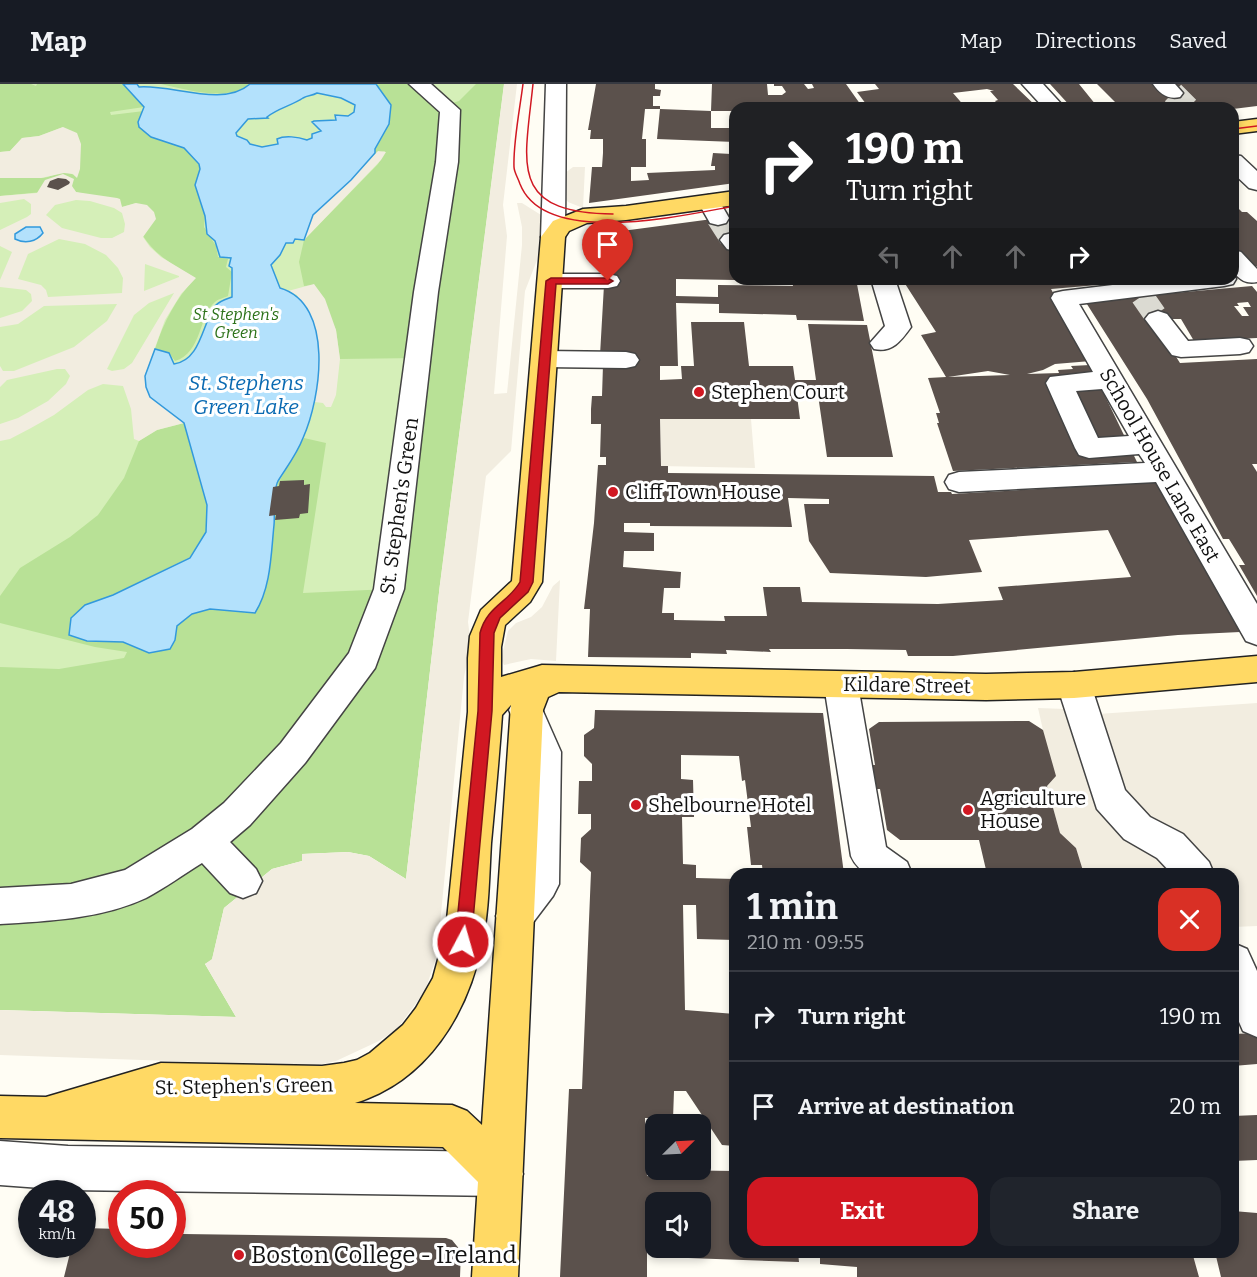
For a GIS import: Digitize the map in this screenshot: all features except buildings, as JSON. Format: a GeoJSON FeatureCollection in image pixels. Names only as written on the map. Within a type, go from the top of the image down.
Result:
{"type":"FeatureCollection","features":[{"type":"Feature","properties":{"kind":"main road"},"geometry":{"type":"LineString","coordinates":[[1239,127],[1257,125]]}},
{"type":"Feature","properties":{"kind":"main road"},"geometry":{"type":"LineString","coordinates":[[1239,135],[1257,132]]}},
{"type":"Feature","properties":{"kind":"main road"},"geometry":{"type":"LineString","coordinates":[[553,237],[561,226],[583,216],[713,210],[729,201]]}},
{"type":"Feature","properties":{"kind":"main road","name":"St. Stephen's Green"},"geometry":{"type":"LineString","coordinates":[[22,1117],[161,1083],[322,1087],[345,1084],[366,1078],[389,1065],[414,1041],[444,1003],[463,942],[485,711],[484,664],[489,623],[504,605],[524,589],[527,582],[553,237]]}},
{"type":"Feature","properties":{"kind":"main road","name":"Kildare Street"},"geometry":{"type":"LineString","coordinates":[[485,711],[499,694],[512,685],[528,680],[556,678],[986,687],[1074,685],[1257,669]]}},
{"type":"Feature","properties":{"kind":"main road"},"geometry":{"type":"LineString","coordinates":[[495,1277],[526,710],[535,688],[556,678]]}},
{"type":"Feature","properties":{"kind":"main road","name":"St. Stephen's Green"},"geometry":{"type":"LineString","coordinates":[[22,1117],[452,1126],[501,1174]]}},
{"type":"Feature","properties":{"kind":"street","name":"St. Stephen's Green"},"geometry":{"type":"LineString","coordinates":[[0,906],[71,902],[134,885],[205,841],[247,804],[317,724],[363,659],[389,589],[426,292],[447,162],[450,110],[418,84]]}},
{"type":"Feature","properties":{"kind":"street","name":"St. Stephen's Green"},"geometry":{"type":"LineString","coordinates":[[553,237],[556,84]]}},
{"type":"Feature","properties":{"kind":"street"},"geometry":{"type":"LineString","coordinates":[[1032,84],[1049,102]]}},
{"type":"Feature","properties":{"kind":"street"},"geometry":{"type":"LineString","coordinates":[[1239,166],[1257,183]]}},
{"type":"Feature","properties":{"kind":"street"},"geometry":{"type":"LineString","coordinates":[[551,281],[608,281]]}},
{"type":"Feature","properties":{"kind":"street"},"geometry":{"type":"LineString","coordinates":[[884,343],[898,327],[885,285]]}},
{"type":"Feature","properties":{"kind":"street","name":"School House Lane East"},"geometry":{"type":"LineString","coordinates":[[1185,285],[1139,292],[1063,298],[1257,632]]}},
{"type":"Feature","properties":{"kind":"street"},"geometry":{"type":"LineString","coordinates":[[1158,319],[1181,349],[1240,346]]}},
{"type":"Feature","properties":{"kind":"street"},"geometry":{"type":"LineString","coordinates":[[544,359],[626,360]]}},
{"type":"Feature","properties":{"kind":"street"},"geometry":{"type":"LineString","coordinates":[[1110,380],[1059,383],[1089,448],[1148,444]]}},
{"type":"Feature","properties":{"kind":"street"},"geometry":{"type":"LineString","coordinates":[[958,482],[1164,472]]}},
{"type":"Feature","properties":{"kind":"street"},"geometry":{"type":"LineString","coordinates":[[841,685],[869,856],[886,868]]}},
{"type":"Feature","properties":{"kind":"street"},"geometry":{"type":"LineString","coordinates":[[1074,685],[1110,798],[1137,828],[1170,846],[1190,868]]}},
{"type":"Feature","properties":{"kind":"street"},"geometry":{"type":"LineString","coordinates":[[205,841],[243,881]]}},
{"type":"Feature","properties":{"kind":"street"},"geometry":{"type":"LineString","coordinates":[[1243,971],[1257,1017]]}},
{"type":"Feature","properties":{"kind":"street"},"geometry":{"type":"LineString","coordinates":[[22,1117],[1,1166],[501,1174]]}},
{"type":"Feature","properties":{"kind":"green space","name":"St Stephen's Green"},"geometry":{"type":"Polygon","coordinates":[[[0,84],[504,84],[440,584],[0,1010],[0,84]]]}},
{"type":"Feature","properties":{"kind":"green space"},"geometry":{"type":"Polygon","coordinates":[[[0,84],[36,86],[37,84],[123,84],[144,107],[110,112],[111,115],[144,111],[151,137],[184,148],[199,164],[200,169],[195,185],[205,216],[204,227],[216,246],[218,257],[228,259],[226,267],[232,272],[228,296],[216,301],[210,308],[195,342],[184,357],[175,361],[169,353],[155,349],[171,311],[195,278],[166,260],[148,243],[143,236],[150,225],[136,203],[122,207],[120,203],[76,192],[74,189],[0,196],[0,178],[44,178],[62,173],[76,177],[63,127],[39,136],[22,138],[10,151],[0,152],[0,84]]]}},
{"type":"Feature","properties":{"kind":"green space"},"geometry":{"type":"Polygon","coordinates":[[[161,84],[250,84],[231,92],[207,93],[161,84]]]}},
{"type":"Feature","properties":{"kind":"green space"},"geometry":{"type":"Polygon","coordinates":[[[376,84],[410,84],[439,107],[459,101],[476,84],[504,84],[440,584],[406,879],[369,856],[348,852],[302,854],[302,861],[272,869],[224,908],[212,960],[205,964],[236,1017],[0,1010],[0,667],[59,669],[124,658],[127,652],[95,647],[0,623],[0,596],[20,568],[70,537],[98,515],[124,478],[139,441],[157,430],[184,423],[207,505],[206,532],[190,557],[113,595],[85,605],[87,641],[123,642],[132,645],[175,640],[177,626],[192,614],[210,609],[255,613],[268,574],[278,481],[304,438],[326,443],[303,593],[389,589],[418,358],[340,359],[336,330],[314,285],[304,286],[299,262],[304,240],[378,164],[385,151],[375,153],[374,151],[391,105],[376,84]]]}},
{"type":"Feature","properties":{"kind":"shaded area"},"geometry":{"type":"Polygon","coordinates":[[[504,84],[517,84],[503,205],[507,236],[494,394],[507,393],[522,245],[522,227],[517,203],[522,203],[541,215],[539,255],[525,291],[511,451],[486,476],[468,622],[470,637],[464,677],[437,955],[425,991],[397,1029],[379,1041],[336,1061],[314,1066],[0,1055],[0,1010],[236,1017],[205,964],[212,959],[224,908],[272,869],[302,861],[302,854],[348,852],[369,856],[406,879],[440,584],[504,84]]]}},
{"type":"Feature","properties":{"kind":"shaded area"},"geometry":{"type":"Polygon","coordinates":[[[63,127],[77,133],[81,144],[80,169],[77,178],[73,174],[64,173],[41,178],[0,178],[0,152],[10,151],[22,138],[39,136],[63,127]]]}},
{"type":"Feature","properties":{"kind":"shaded area"},"geometry":{"type":"Polygon","coordinates":[[[378,151],[386,152],[304,240],[313,215],[378,151]]]}},
{"type":"Feature","properties":{"kind":"shaded area"},"geometry":{"type":"Polygon","coordinates":[[[573,167],[585,167],[583,208],[568,202],[564,196],[565,173],[573,167]]]}},
{"type":"Feature","properties":{"kind":"shaded area"},"geometry":{"type":"Polygon","coordinates":[[[63,174],[74,179],[72,186],[76,192],[117,198],[120,199],[122,207],[136,203],[147,205],[154,212],[156,219],[143,237],[161,257],[196,278],[181,294],[165,320],[145,375],[150,397],[184,423],[157,430],[139,441],[134,439],[131,409],[123,386],[103,384],[88,390],[54,415],[31,428],[10,439],[0,441],[0,424],[18,418],[48,401],[66,384],[70,376],[65,369],[57,369],[7,380],[0,387],[0,366],[3,371],[14,371],[74,347],[107,321],[117,304],[44,306],[18,324],[0,327],[0,318],[22,311],[32,301],[31,294],[26,290],[0,287],[0,280],[12,252],[0,246],[0,230],[31,214],[31,204],[24,199],[0,203],[0,196],[37,193],[45,180],[63,174]],[[76,200],[55,205],[46,215],[62,228],[101,238],[112,238],[124,232],[125,224],[122,213],[114,208],[90,201],[76,200]],[[59,239],[28,254],[18,279],[41,285],[48,297],[122,293],[123,278],[118,268],[106,255],[85,244],[59,239]],[[145,264],[144,291],[179,277],[179,276],[145,264]],[[174,293],[149,303],[134,315],[107,369],[112,371],[124,369],[132,363],[174,293]]]}},
{"type":"Feature","properties":{"kind":"shaded area"},"geometry":{"type":"Polygon","coordinates":[[[314,284],[325,299],[336,330],[340,359],[336,395],[331,407],[315,402],[319,359],[297,295],[288,291],[314,284]]]}},
{"type":"Feature","properties":{"kind":"shaded area"},"geometry":{"type":"Polygon","coordinates":[[[660,419],[751,419],[755,468],[661,466],[660,419]]]}},
{"type":"Feature","properties":{"kind":"shaded area"},"geometry":{"type":"Polygon","coordinates":[[[560,580],[556,661],[531,659],[504,665],[501,659],[508,631],[516,623],[531,617],[542,607],[553,586],[560,580]]]}},
{"type":"Feature","properties":{"kind":"shaded area"},"geometry":{"type":"Polygon","coordinates":[[[1257,703],[1257,926],[1239,927],[1239,868],[1206,868],[1147,821],[1122,793],[1098,714],[1257,703]]]}},
{"type":"Feature","properties":{"kind":"shaded area"},"geometry":{"type":"Polygon","coordinates":[[[1038,708],[1065,709],[1158,853],[1174,868],[1082,868],[1076,848],[1060,833],[1047,786],[1043,730],[1038,708]]]}},
{"type":"Feature","properties":{"kind":"water","name":"St. Stephens Green Lake"},"geometry":{"type":"Polygon","coordinates":[[[123,84],[211,95],[239,91],[250,84],[376,84],[391,105],[389,124],[375,153],[351,180],[313,215],[304,240],[295,239],[293,243],[286,243],[280,255],[271,265],[280,288],[298,297],[309,313],[316,332],[319,354],[315,400],[309,421],[298,450],[276,485],[269,570],[260,603],[255,613],[210,609],[192,614],[177,626],[175,640],[170,649],[149,653],[123,642],[87,641],[69,635],[71,618],[85,605],[113,595],[190,558],[206,532],[207,505],[184,423],[150,397],[145,376],[155,349],[169,353],[174,364],[190,356],[215,306],[232,297],[232,268],[229,266],[231,258],[220,257],[215,241],[207,234],[205,216],[195,185],[200,169],[199,164],[184,148],[151,137],[139,127],[138,122],[144,107],[123,84]],[[317,93],[307,96],[276,111],[268,118],[248,119],[236,133],[237,136],[247,140],[250,144],[262,147],[278,144],[277,139],[284,137],[307,140],[312,138],[312,134],[321,131],[312,122],[336,120],[335,115],[348,116],[354,112],[355,105],[341,98],[317,93]]]}},
{"type":"Feature","properties":{"kind":"water"},"geometry":{"type":"Polygon","coordinates":[[[26,227],[40,227],[43,233],[30,241],[15,239],[15,234],[26,227]]]}},
{"type":"Feature","properties":{"kind":"tunnel"},"geometry":{"type":"LineString","coordinates":[[1173,93],[1182,102]]}},
{"type":"Feature","properties":{"kind":"tunnel"},"geometry":{"type":"LineString","coordinates":[[718,218],[729,235]]}},
{"type":"Feature","properties":{"kind":"tunnel"},"geometry":{"type":"LineString","coordinates":[[1142,296],[1158,319]]}},
{"type":"Feature","properties":{"kind":"tram line"},"geometry":{"type":"LineString","coordinates":[[523,84],[514,169],[520,184],[534,204],[557,216],[586,221],[618,222],[651,220],[729,207]]}},
{"type":"Feature","properties":{"kind":"tram line"},"geometry":{"type":"LineString","coordinates":[[533,84],[527,160],[530,178],[539,193],[555,204],[579,211],[613,214]]}},
{"type":"Feature","properties":{"kind":"tram line"},"geometry":{"type":"LineString","coordinates":[[1239,128],[1257,126]]}},
{"type":"Feature","properties":{"kind":"place","name":"Stephen Court"},"geometry":{"type":"Point","coordinates":[699,392]}},
{"type":"Feature","properties":{"kind":"place","name":"Cliff Town House"},"geometry":{"type":"Point","coordinates":[613,492]}},
{"type":"Feature","properties":{"kind":"place","name":"Shelbourne Hotel"},"geometry":{"type":"Point","coordinates":[636,805]}},
{"type":"Feature","properties":{"kind":"place","name":"Agriculture House"},"geometry":{"type":"Point","coordinates":[968,810]}},
{"type":"Feature","properties":{"kind":"place","name":"Boston College - Ireland"},"geometry":{"type":"Point","coordinates":[239,1255]}},
{"type":"Feature","properties":{"kind":"route"},"geometry":{"type":"LineString","coordinates":[[463,942],[485,711],[484,664],[487,633],[489,623],[495,614],[518,595],[527,582],[551,281],[608,281]]}}]}
